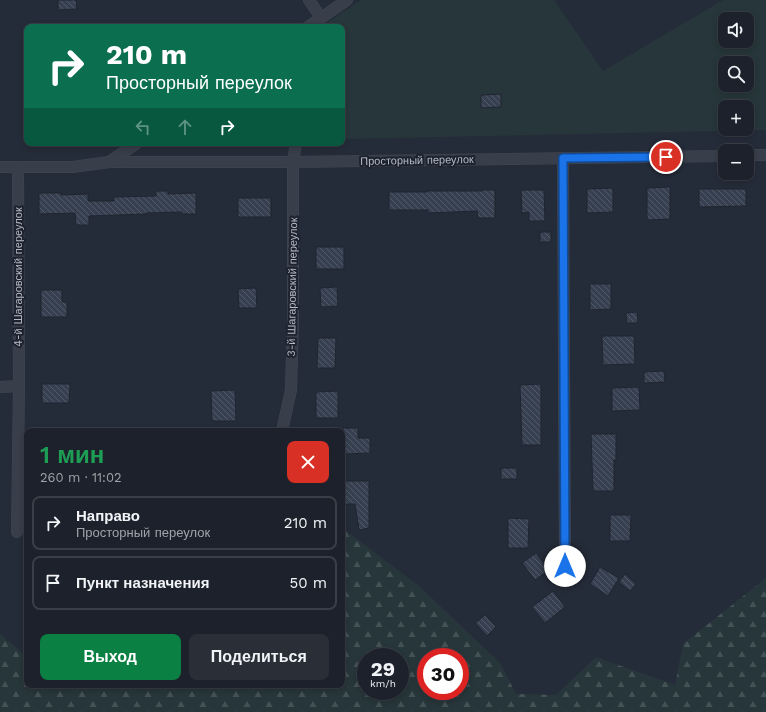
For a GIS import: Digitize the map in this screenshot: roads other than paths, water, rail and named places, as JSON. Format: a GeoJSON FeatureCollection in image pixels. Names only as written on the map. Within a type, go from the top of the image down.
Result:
{"type":"FeatureCollection","features":[{"type":"Feature","properties":{"kind":"street"},"geometry":{"type":"LineString","coordinates":[[309,0],[318,22],[347,0]]}},
{"type":"Feature","properties":{"kind":"street"},"geometry":{"type":"LineString","coordinates":[[109,162],[133,146]]}},
{"type":"Feature","properties":{"kind":"street","name":"3-й Шагаровский переулок"},"geometry":{"type":"LineString","coordinates":[[283,428],[291,390],[293,320],[293,162],[296,146]]}},
{"type":"Feature","properties":{"kind":"street"},"geometry":{"type":"LineString","coordinates":[[754,155],[766,155]]}},
{"type":"Feature","properties":{"kind":"street","name":"Просторный переулок"},"geometry":{"type":"LineString","coordinates":[[0,167],[73,167],[109,162],[293,162],[718,156]]}},
{"type":"Feature","properties":{"kind":"street"},"geometry":{"type":"LineString","coordinates":[[563,158],[565,566]]}},
{"type":"Feature","properties":{"kind":"street","name":"4-й Шагаровский переулок"},"geometry":{"type":"LineString","coordinates":[[17,532],[19,386],[18,167]]}},
{"type":"Feature","properties":{"kind":"street"},"geometry":{"type":"LineString","coordinates":[[0,387],[19,386]]}}]}
